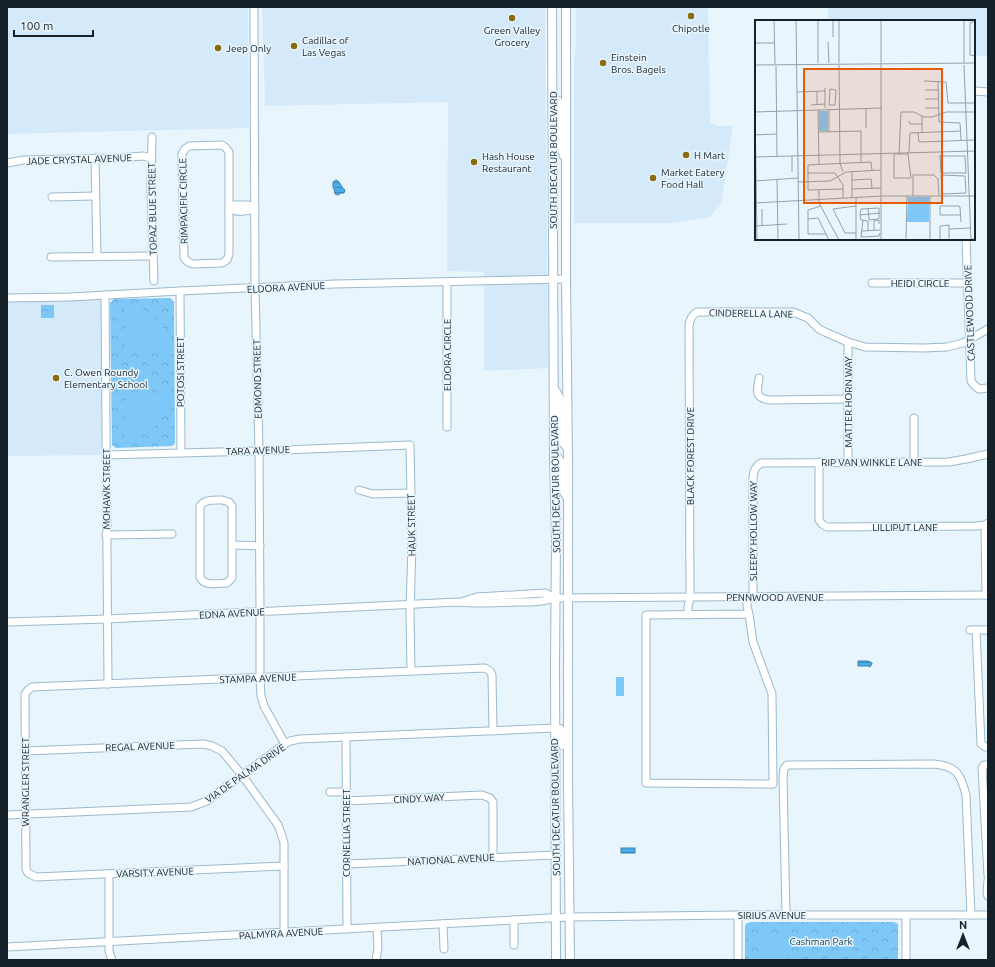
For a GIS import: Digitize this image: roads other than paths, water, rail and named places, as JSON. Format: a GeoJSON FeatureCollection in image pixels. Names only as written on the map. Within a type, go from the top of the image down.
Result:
{"type":"FeatureCollection","features":[{"type":"Feature","properties":{"kind":"main road","name":"SOUTH DECATUR BOULEVARD"},"geometry":{"type":"LineString","coordinates":[[552,7],[554,457],[556,538],[562,598],[568,767],[570,960]]}},
{"type":"Feature","properties":{"kind":"main road","name":"SOUTH DECATUR BOULEVARD"},"geometry":{"type":"LineString","coordinates":[[556,960],[555,728],[568,498],[566,7]]}},
{"type":"Feature","properties":{"kind":"main road"},"geometry":{"type":"LineString","coordinates":[[553,75],[556,84],[559,116],[566,120]]}},
{"type":"Feature","properties":{"kind":"main road"},"geometry":{"type":"LineString","coordinates":[[553,122],[557,122],[559,124],[560,143],[566,164]]}},
{"type":"Feature","properties":{"kind":"main road"},"geometry":{"type":"LineString","coordinates":[[553,202],[566,201]]}},
{"type":"Feature","properties":{"kind":"main road"},"geometry":{"type":"LineString","coordinates":[[554,388],[560,401],[560,436],[563,443],[568,448]]}},
{"type":"Feature","properties":{"kind":"main road"},"geometry":{"type":"LineString","coordinates":[[554,457],[558,458],[560,461],[562,488],[568,498]]}},
{"type":"Feature","properties":{"kind":"main road"},"geometry":{"type":"LineString","coordinates":[[555,728],[560,729],[562,735],[563,764],[568,767]]}},
{"type":"Feature","properties":{"kind":"street","name":"EDMOND STREET"},"geometry":{"type":"LineString","coordinates":[[254,7],[255,288],[259,451],[260,678],[261,696],[264,706],[285,744]]}},
{"type":"Feature","properties":{"kind":"street"},"geometry":{"type":"LineString","coordinates":[[975,91],[988,92]]}},
{"type":"Feature","properties":{"kind":"street","name":"TOPAZ BLUE STREET"},"geometry":{"type":"LineString","coordinates":[[152,137],[151,192],[154,281]]}},
{"type":"Feature","properties":{"kind":"street","name":"RIMPACIFIC CIRCLE"},"geometry":{"type":"LineString","coordinates":[[222,145],[229,152],[229,208],[229,254],[227,260],[222,263],[193,264],[188,262],[184,258],[182,154],[189,146],[222,145]]}},
{"type":"Feature","properties":{"kind":"street","name":"JADE CRYSTAL AVENUE"},"geometry":{"type":"LineString","coordinates":[[7,163],[24,160],[143,156],[151,158]]}},
{"type":"Feature","properties":{"kind":"street"},"geometry":{"type":"LineString","coordinates":[[95,158],[97,256]]}},
{"type":"Feature","properties":{"kind":"street"},"geometry":{"type":"LineString","coordinates":[[52,197],[95,196]]}},
{"type":"Feature","properties":{"kind":"street"},"geometry":{"type":"LineString","coordinates":[[229,208],[233,205],[248,205],[255,208]]}},
{"type":"Feature","properties":{"kind":"street","name":"CASTLEWOOD DRIVE"},"geometry":{"type":"LineString","coordinates":[[966,240],[971,381],[980,389],[988,388]]}},
{"type":"Feature","properties":{"kind":"street"},"geometry":{"type":"LineString","coordinates":[[51,258],[153,256]]}},
{"type":"Feature","properties":{"kind":"street","name":"ELDORA AVENUE"},"geometry":{"type":"LineString","coordinates":[[7,298],[335,284],[566,279]]}},
{"type":"Feature","properties":{"kind":"street","name":"ELDORA CIRCLE"},"geometry":{"type":"LineString","coordinates":[[447,282],[447,427]]}},
{"type":"Feature","properties":{"kind":"street","name":"HEIDI CIRCLE"},"geometry":{"type":"LineString","coordinates":[[872,283],[967,283]]}},
{"type":"Feature","properties":{"kind":"street","name":"POTOSI STREET"},"geometry":{"type":"LineString","coordinates":[[180,291],[181,452]]}},
{"type":"Feature","properties":{"kind":"street","name":"MOHAWK STREET"},"geometry":{"type":"LineString","coordinates":[[105,295],[108,684]]}},
{"type":"Feature","properties":{"kind":"street","name":"CINDERELLA LANE"},"geometry":{"type":"LineString","coordinates":[[693,315],[697,312],[793,312],[808,318],[819,329],[825,332],[848,342],[865,347],[947,347],[963,343],[988,329]]}},
{"type":"Feature","properties":{"kind":"street","name":"BLACK FOREST DRIVE"},"geometry":{"type":"LineString","coordinates":[[691,615],[694,607],[690,597],[689,326],[690,319],[693,315]]}},
{"type":"Feature","properties":{"kind":"street","name":"MATTER HORN WAY"},"geometry":{"type":"LineString","coordinates":[[848,342],[848,462]]}},
{"type":"Feature","properties":{"kind":"street"},"geometry":{"type":"LineString","coordinates":[[759,378],[757,390],[758,395],[762,399],[848,399]]}},
{"type":"Feature","properties":{"kind":"street"},"geometry":{"type":"LineString","coordinates":[[914,418],[914,462]]}},
{"type":"Feature","properties":{"kind":"street","name":"TARA AVENUE"},"geometry":{"type":"LineString","coordinates":[[106,455],[410,445]]}},
{"type":"Feature","properties":{"kind":"street","name":"HAUK STREET"},"geometry":{"type":"LineString","coordinates":[[410,445],[412,543],[410,614],[411,671]]}},
{"type":"Feature","properties":{"kind":"street","name":"RIP VAN WINKLE LANE"},"geometry":{"type":"LineString","coordinates":[[756,466],[761,463],[949,462],[988,454]]}},
{"type":"Feature","properties":{"kind":"street","name":"LILLIPUT LANE"},"geometry":{"type":"LineString","coordinates":[[819,462],[819,520],[827,527],[976,526],[986,524]]}},
{"type":"Feature","properties":{"kind":"street","name":"SLEEPY HOLLOW WAY"},"geometry":{"type":"LineString","coordinates":[[691,615],[646,615],[646,783],[773,784],[772,694],[753,642],[747,606],[750,597],[753,477],[756,466]]}},
{"type":"Feature","properties":{"kind":"street"},"geometry":{"type":"LineString","coordinates":[[359,490],[373,494],[410,493]]}},
{"type":"Feature","properties":{"kind":"street"},"geometry":{"type":"LineString","coordinates":[[222,500],[229,502],[232,506],[232,545],[232,578],[230,581],[227,583],[207,584],[203,582],[200,577],[200,506],[205,501],[222,500]]}},
{"type":"Feature","properties":{"kind":"street"},"geometry":{"type":"LineString","coordinates":[[986,524],[987,595]]}},
{"type":"Feature","properties":{"kind":"street"},"geometry":{"type":"LineString","coordinates":[[106,535],[172,534]]}},
{"type":"Feature","properties":{"kind":"street"},"geometry":{"type":"LineString","coordinates":[[232,545],[260,546]]}},
{"type":"Feature","properties":{"kind":"street","name":"EDNA AVENUE"},"geometry":{"type":"LineString","coordinates":[[7,622],[107,619],[458,602],[477,597],[545,593],[562,598]]}},
{"type":"Feature","properties":{"kind":"street","name":"PENNWOOD AVENUE"},"geometry":{"type":"LineString","coordinates":[[562,598],[987,595]]}},
{"type":"Feature","properties":{"kind":"street"},"geometry":{"type":"LineString","coordinates":[[691,615],[749,614]]}},
{"type":"Feature","properties":{"kind":"street"},"geometry":{"type":"LineString","coordinates":[[988,630],[973,630],[981,744],[988,747]]}},
{"type":"Feature","properties":{"kind":"street","name":"STAMPA AVENUE"},"geometry":{"type":"LineString","coordinates":[[28,690],[32,688],[108,684],[485,668],[490,670],[492,675],[493,731]]}},
{"type":"Feature","properties":{"kind":"street","name":"WRANGLER STREET"},"geometry":{"type":"LineString","coordinates":[[28,690],[25,694],[25,814],[26,870],[28,873]]}},
{"type":"Feature","properties":{"kind":"street","name":"VIA DE PALMA DRIVE"},"geometry":{"type":"LineString","coordinates":[[7,815],[191,807],[207,802],[285,744],[290,741],[300,739],[555,728]]}},
{"type":"Feature","properties":{"kind":"street","name":"CORNELLIA STREET"},"geometry":{"type":"LineString","coordinates":[[346,737],[347,929]]}},
{"type":"Feature","properties":{"kind":"street","name":"REGAL AVENUE"},"geometry":{"type":"LineString","coordinates":[[25,751],[203,744],[212,746],[222,751],[242,775]]}},
{"type":"Feature","properties":{"kind":"street"},"geometry":{"type":"LineString","coordinates":[[786,915],[784,769],[787,766],[792,765],[934,764],[952,768],[962,780],[966,795],[971,916]]}},
{"type":"Feature","properties":{"kind":"street"},"geometry":{"type":"LineString","coordinates":[[988,765],[984,765],[982,768],[988,875]]}},
{"type":"Feature","properties":{"kind":"street"},"geometry":{"type":"LineString","coordinates":[[242,775],[278,825],[284,843],[284,932]]}},
{"type":"Feature","properties":{"kind":"street"},"geometry":{"type":"LineString","coordinates":[[330,792],[346,792]]}},
{"type":"Feature","properties":{"kind":"street","name":"CINDY WAY"},"geometry":{"type":"LineString","coordinates":[[346,801],[482,795],[490,798],[493,802],[493,857]]}},
{"type":"Feature","properties":{"kind":"street","name":"NATIONAL AVENUE"},"geometry":{"type":"LineString","coordinates":[[347,864],[556,855]]}},
{"type":"Feature","properties":{"kind":"street","name":"VARSITY AVENUE"},"geometry":{"type":"LineString","coordinates":[[28,873],[36,877],[284,866]]}},
{"type":"Feature","properties":{"kind":"street"},"geometry":{"type":"LineString","coordinates":[[109,874],[109,951],[112,960]]}},
{"type":"Feature","properties":{"kind":"street"},"geometry":{"type":"LineString","coordinates":[[988,880],[988,896]]}},
{"type":"Feature","properties":{"kind":"street"},"geometry":{"type":"LineString","coordinates":[[738,915],[738,960]]}},
{"type":"Feature","properties":{"kind":"street","name":"SIRIUS AVENUE"},"geometry":{"type":"LineString","coordinates":[[556,918],[738,915],[988,915]]}},
{"type":"Feature","properties":{"kind":"street"},"geometry":{"type":"LineString","coordinates":[[906,916],[906,960]]}},
{"type":"Feature","properties":{"kind":"street","name":"PALMYRA AVENUE"},"geometry":{"type":"LineString","coordinates":[[7,948],[556,918]]}},
{"type":"Feature","properties":{"kind":"street"},"geometry":{"type":"LineString","coordinates":[[514,920],[514,945]]}},
{"type":"Feature","properties":{"kind":"street"},"geometry":{"type":"LineString","coordinates":[[443,924],[444,949]]}},
{"type":"Feature","properties":{"kind":"street"},"geometry":{"type":"LineString","coordinates":[[376,928],[378,948],[376,960]]}},
{"type":"Feature","properties":{"kind":"place","name":"Chipotle"},"geometry":{"type":"Point","coordinates":[691,16]}},
{"type":"Feature","properties":{"kind":"place","name":"Green Valley Grocery"},"geometry":{"type":"Point","coordinates":[512,18]}},
{"type":"Feature","properties":{"kind":"place","name":"Cadillac of Las Vegas"},"geometry":{"type":"Point","coordinates":[294,46]}},
{"type":"Feature","properties":{"kind":"place","name":"Jeep Only"},"geometry":{"type":"Point","coordinates":[218,48]}},
{"type":"Feature","properties":{"kind":"place","name":"Einstein Bros. Bagels"},"geometry":{"type":"Point","coordinates":[603,63]}},
{"type":"Feature","properties":{"kind":"place","name":"H Mart"},"geometry":{"type":"Point","coordinates":[686,155]}},
{"type":"Feature","properties":{"kind":"place","name":"Hash House Restaurant"},"geometry":{"type":"Point","coordinates":[474,162]}},
{"type":"Feature","properties":{"kind":"place","name":"Market Eatery Food Hall"},"geometry":{"type":"Point","coordinates":[653,178]}},
{"type":"Feature","properties":{"kind":"place","name":"C. Owen Roundy Elementary School"},"geometry":{"type":"Point","coordinates":[56,378]}},
{"type":"Feature","properties":{"kind":"park label","name":"Cashman Park"},"geometry":{"type":"Point","coordinates":[821,941]}}]}
